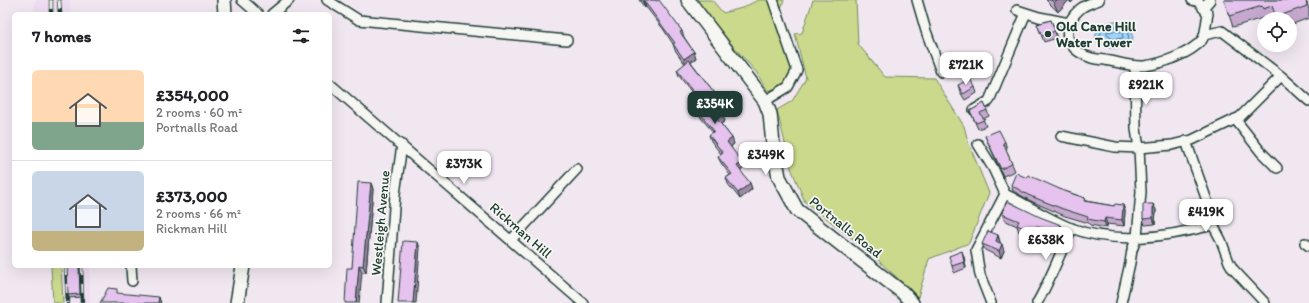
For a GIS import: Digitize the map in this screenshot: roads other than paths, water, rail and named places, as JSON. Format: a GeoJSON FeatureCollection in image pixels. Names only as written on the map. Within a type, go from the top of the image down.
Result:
{"type":"FeatureCollection","features":[{"type":"Feature","properties":{"kind":"street"},"geometry":{"type":"LineString","coordinates":[[224,0],[225,12]]}},
{"type":"Feature","properties":{"kind":"street"},"geometry":{"type":"LineString","coordinates":[[242,0],[256,12]]}},
{"type":"Feature","properties":{"kind":"street"},"geometry":{"type":"LineString","coordinates":[[274,12],[289,0]]}},
{"type":"Feature","properties":{"kind":"street"},"geometry":{"type":"LineString","coordinates":[[328,0],[359,20],[567,40]]}},
{"type":"Feature","properties":{"kind":"street","name":"Portnalls Road"},"geometry":{"type":"LineString","coordinates":[[688,0],[765,101],[770,114],[773,144],[779,177],[797,210],[902,292],[912,303]]}},
{"type":"Feature","properties":{"kind":"street"},"geometry":{"type":"LineString","coordinates":[[765,101],[788,87],[797,70],[773,0]]}},
{"type":"Feature","properties":{"kind":"street"},"geometry":{"type":"LineString","coordinates":[[917,0],[941,72]]}},
{"type":"Feature","properties":{"kind":"street"},"geometry":{"type":"LineString","coordinates":[[1099,0],[1080,8],[1069,23],[1066,32],[1070,44],[1079,53],[1092,59],[1135,66],[1144,66],[1170,59],[1194,47],[1203,39],[1208,14],[1199,2],[1192,0]]}},
{"type":"Feature","properties":{"kind":"street"},"geometry":{"type":"LineString","coordinates":[[1203,8],[1210,0]]}},
{"type":"Feature","properties":{"kind":"street"},"geometry":{"type":"LineString","coordinates":[[1017,10],[1069,23]]}},
{"type":"Feature","properties":{"kind":"street"},"geometry":{"type":"LineString","coordinates":[[973,111],[988,101],[1026,13]]}},
{"type":"Feature","properties":{"kind":"street"},"geometry":{"type":"LineString","coordinates":[[1204,35],[1222,31],[1281,76],[1309,101]]}},
{"type":"Feature","properties":{"kind":"street"},"geometry":{"type":"LineString","coordinates":[[1121,303],[1132,250],[1137,237],[1141,192],[1139,148],[1136,129],[1135,66]]}},
{"type":"Feature","properties":{"kind":"street"},"geometry":{"type":"LineString","coordinates":[[1061,136],[1115,148],[1139,148],[1172,145],[1186,141],[1240,117],[1281,76]]}},
{"type":"Feature","properties":{"kind":"street","name":"Rickman Hill"},"geometry":{"type":"LineString","coordinates":[[332,86],[583,303]]}},
{"type":"Feature","properties":{"kind":"street"},"geometry":{"type":"LineString","coordinates":[[1235,119],[1261,152],[1277,168]]}},
{"type":"Feature","properties":{"kind":"street"},"geometry":{"type":"LineString","coordinates":[[1186,141],[1212,215],[1213,224],[1229,262],[1233,269],[1265,303]]}},
{"type":"Feature","properties":{"kind":"street"},"geometry":{"type":"LineString","coordinates":[[978,144],[993,168],[1005,194],[1072,228],[1110,237],[1137,237],[1170,235],[1213,224]]}},
{"type":"Feature","properties":{"kind":"street","name":"Westleigh Avenue"},"geometry":{"type":"LineString","coordinates":[[387,303],[395,194],[402,145]]}},
{"type":"Feature","properties":{"kind":"street"},"geometry":{"type":"LineString","coordinates":[[511,240],[577,169]]}},
{"type":"Feature","properties":{"kind":"street"},"geometry":{"type":"LineString","coordinates":[[991,303],[980,275],[976,250],[1005,194]]}},
{"type":"Feature","properties":{"kind":"street"},"geometry":{"type":"LineString","coordinates":[[1037,303],[1048,284],[1060,252],[1072,228]]}},
{"type":"Feature","properties":{"kind":"street"},"geometry":{"type":"LineString","coordinates":[[131,268],[132,281]]}},
{"type":"Feature","properties":{"kind":"street"},"geometry":{"type":"LineString","coordinates":[[237,303],[243,268]]}},
{"type":"Feature","properties":{"kind":"water"},"geometry":{"type":"Polygon","coordinates":[[[1114,21],[1129,25],[1133,38],[1131,44],[1118,48],[1109,48],[1097,42],[1095,38],[1099,28],[1104,24],[1114,21]]]}},
{"type":"Feature","properties":{"kind":"railway"},"geometry":{"type":"LineString","coordinates":[[51,0],[51,12]]}},
{"type":"Feature","properties":{"kind":"railway"},"geometry":{"type":"LineString","coordinates":[[59,0],[60,12]]}},
{"type":"Feature","properties":{"kind":"railway"},"geometry":{"type":"LineString","coordinates":[[66,268],[68,303]]}},
{"type":"Feature","properties":{"kind":"railway"},"geometry":{"type":"LineString","coordinates":[[81,268],[82,303]]}},
{"type":"Feature","properties":{"kind":"place","name":"Old Cane Hill Water Tower"},"geometry":{"type":"Point","coordinates":[1048,34]}}]}
